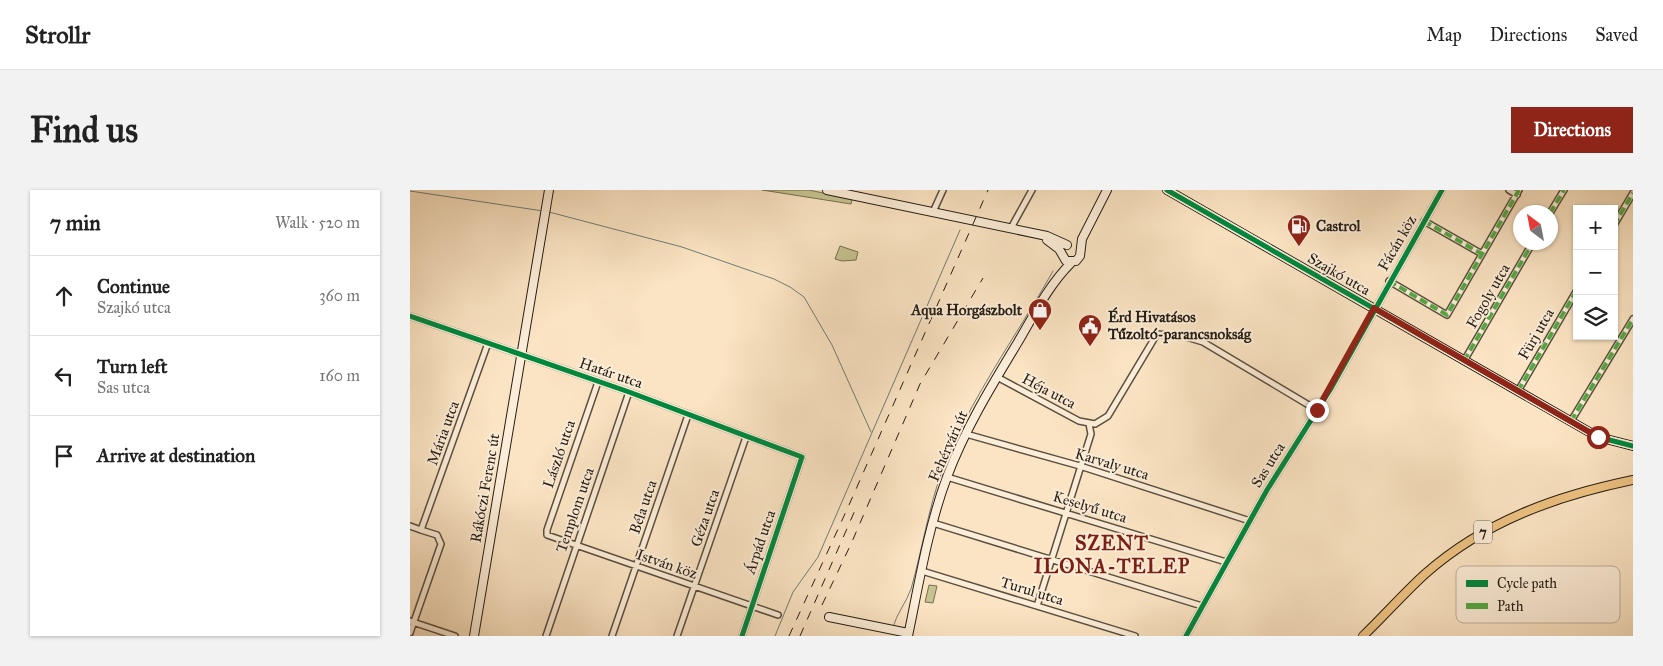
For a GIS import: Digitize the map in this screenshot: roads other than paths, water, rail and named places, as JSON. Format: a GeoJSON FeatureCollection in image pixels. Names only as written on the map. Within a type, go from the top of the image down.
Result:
{"type":"FeatureCollection","features":[{"type":"Feature","properties":{"kind":"main road","name":"7"},"geometry":{"type":"LineString","coordinates":[[1363,636],[1425,574],[1484,531],[1554,500],[1633,480]]}},
{"type":"Feature","properties":{"kind":"street","name":"Rákóczi Ferenc út"},"geometry":{"type":"LineString","coordinates":[[474,636],[549,190]]}},
{"type":"Feature","properties":{"kind":"street"},"geometry":{"type":"LineString","coordinates":[[827,190],[860,193],[933,212],[1039,234],[1079,250],[1092,216]]}},
{"type":"Feature","properties":{"kind":"street"},"geometry":{"type":"LineString","coordinates":[[933,212],[943,190]]}},
{"type":"Feature","properties":{"kind":"street"},"geometry":{"type":"LineString","coordinates":[[1011,228],[1032,190]]}},
{"type":"Feature","properties":{"kind":"street"},"geometry":{"type":"LineString","coordinates":[[1069,245],[1092,216],[1107,190]]}},
{"type":"Feature","properties":{"kind":"street","name":"Szajkó utca"},"geometry":{"type":"LineString","coordinates":[[1167,190],[1572,421],[1607,440],[1633,446]]}},
{"type":"Feature","properties":{"kind":"street","name":"Fácán köz"},"geometry":{"type":"LineString","coordinates":[[1374,308],[1442,190]]}},
{"type":"Feature","properties":{"kind":"street"},"geometry":{"type":"LineString","coordinates":[[1389,281],[1447,314],[1518,192],[1509,190]]}},
{"type":"Feature","properties":{"kind":"street"},"geometry":{"type":"LineString","coordinates":[[1555,205],[1564,190]]}},
{"type":"Feature","properties":{"kind":"street"},"geometry":{"type":"LineString","coordinates":[[1618,218],[1633,193]]}},
{"type":"Feature","properties":{"kind":"street"},"geometry":{"type":"LineString","coordinates":[[1424,220],[1482,254]]}},
{"type":"Feature","properties":{"kind":"street"},"geometry":{"type":"LineString","coordinates":[[1039,234],[1071,263]]}},
{"type":"Feature","properties":{"kind":"street","name":"Fehérvári út"},"geometry":{"type":"LineString","coordinates":[[1053,283],[1062,255],[1069,245]]}},
{"type":"Feature","properties":{"kind":"street","name":"Fehérvári út"},"geometry":{"type":"LineString","coordinates":[[908,634],[933,523],[947,477],[966,434],[997,377],[1053,283],[1078,258],[1079,250]]}},
{"type":"Feature","properties":{"kind":"street","name":"Fogoly utca"},"geometry":{"type":"LineString","coordinates":[[1464,361],[1528,250]]}},
{"type":"Feature","properties":{"kind":"street","name":"Fürj utca"},"geometry":{"type":"LineString","coordinates":[[1518,391],[1574,295]]}},
{"type":"Feature","properties":{"kind":"street","name":"Sas utca"},"geometry":{"type":"LineString","coordinates":[[1186,636],[1267,490],[1317,410],[1374,308]]}},
{"type":"Feature","properties":{"kind":"street","name":"Határ utca"},"geometry":{"type":"LineString","coordinates":[[410,316],[629,392],[802,457]]}},
{"type":"Feature","properties":{"kind":"street"},"geometry":{"type":"LineString","coordinates":[[1572,421],[1633,319]]}},
{"type":"Feature","properties":{"kind":"street"},"geometry":{"type":"LineString","coordinates":[[1037,606],[1091,434],[1089,424],[1100,422],[1108,416],[1157,334],[1183,336],[1203,342],[1317,410]]}},
{"type":"Feature","properties":{"kind":"street","name":"Mária utca"},"geometry":{"type":"LineString","coordinates":[[421,530],[488,343]]}},
{"type":"Feature","properties":{"kind":"street","name":"Héja utca"},"geometry":{"type":"LineString","coordinates":[[997,377],[1079,421],[1089,424]]}},
{"type":"Feature","properties":{"kind":"street","name":"László utca"},"geometry":{"type":"LineString","coordinates":[[548,535],[547,530],[598,382]]}},
{"type":"Feature","properties":{"kind":"street","name":"Templom utca"},"geometry":{"type":"LineString","coordinates":[[546,636],[629,392]]}},
{"type":"Feature","properties":{"kind":"street","name":"Béla utca"},"geometry":{"type":"LineString","coordinates":[[612,636],[688,414]]}},
{"type":"Feature","properties":{"kind":"street","name":"Karvaly utca"},"geometry":{"type":"LineString","coordinates":[[966,434],[1080,466],[1250,521]]}},
{"type":"Feature","properties":{"kind":"street","name":"Géza utca"},"geometry":{"type":"LineString","coordinates":[[677,636],[746,437]]}},
{"type":"Feature","properties":{"kind":"street","name":"Árpád utca"},"geometry":{"type":"LineString","coordinates":[[742,636],[802,457]]}},
{"type":"Feature","properties":{"kind":"street","name":"Keselyű utca"},"geometry":{"type":"LineString","coordinates":[[947,477],[1226,562]]}},
{"type":"Feature","properties":{"kind":"street"},"geometry":{"type":"LineString","coordinates":[[933,523],[1202,606]]}},
{"type":"Feature","properties":{"kind":"street"},"geometry":{"type":"LineString","coordinates":[[410,526],[437,536],[441,544],[412,622],[410,633]]}},
{"type":"Feature","properties":{"kind":"street","name":"István köz"},"geometry":{"type":"LineString","coordinates":[[548,535],[576,547],[778,615]]}},
{"type":"Feature","properties":{"kind":"street","name":"Turul utca"},"geometry":{"type":"LineString","coordinates":[[922,571],[1134,636]]}},
{"type":"Feature","properties":{"kind":"street"},"geometry":{"type":"LineString","coordinates":[[829,618],[908,634]]}},
{"type":"Feature","properties":{"kind":"street"},"geometry":{"type":"LineString","coordinates":[[412,622],[455,636]]}},
{"type":"Feature","properties":{"kind":"waterway"},"geometry":{"type":"LineString","coordinates":[[410,191],[543,211]]}},
{"type":"Feature","properties":{"kind":"waterway"},"geometry":{"type":"LineString","coordinates":[[549,212],[682,247],[774,279],[790,287],[804,297],[832,345],[871,432]]}},
{"type":"Feature","properties":{"kind":"waterway"},"geometry":{"type":"LineString","coordinates":[[775,636],[793,592],[818,557],[960,230]]}},
{"type":"Feature","properties":{"kind":"waterway"},"geometry":{"type":"LineString","coordinates":[[893,627],[911,589],[933,500],[953,445],[979,394],[1053,271]]}},
{"type":"Feature","properties":{"kind":"railway"},"geometry":{"type":"LineString","coordinates":[[789,636],[988,190]]}},
{"type":"Feature","properties":{"kind":"railway"},"geometry":{"type":"LineString","coordinates":[[822,605],[851,544],[920,384],[983,278]]}},
{"type":"Feature","properties":{"kind":"railway"},"geometry":{"type":"LineString","coordinates":[[800,636],[856,508]]}},
{"type":"Feature","properties":{"kind":"place","name":"Castrol"},"geometry":{"type":"Point","coordinates":[1299,247]}},
{"type":"Feature","properties":{"kind":"place","name":"Aqua Horgászbolt"},"geometry":{"type":"Point","coordinates":[1040,331]}},
{"type":"Feature","properties":{"kind":"place","name":"Érd Hivatásos Tűzoltó-parancsnokság"},"geometry":{"type":"Point","coordinates":[1090,347]}},
{"type":"Feature","properties":{"kind":"district","name":"SZENT ILONA-TELEP"},"geometry":{"type":"Point","coordinates":[1112,554]}}]}
